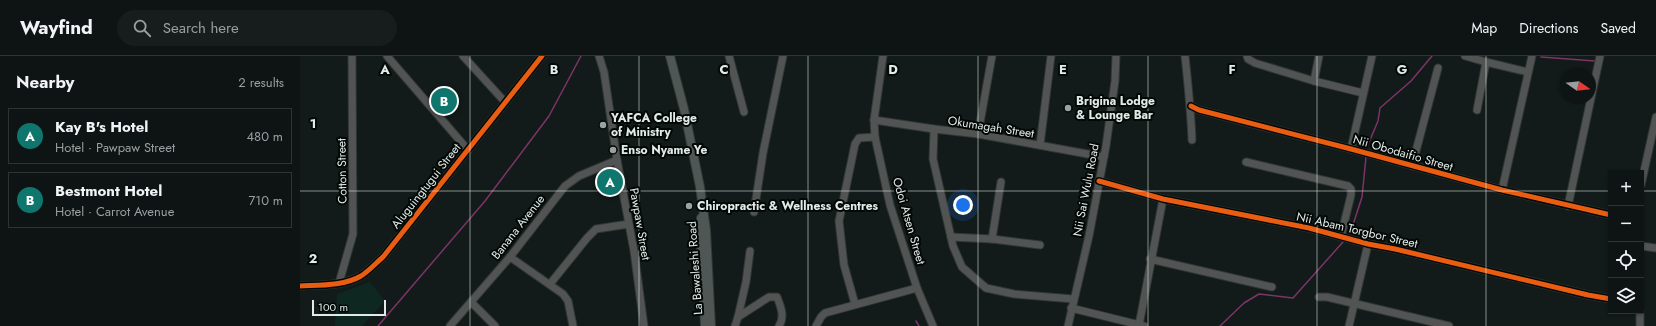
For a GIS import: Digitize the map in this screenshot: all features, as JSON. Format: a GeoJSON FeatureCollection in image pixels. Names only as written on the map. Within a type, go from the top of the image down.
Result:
{"type":"FeatureCollection","features":[{"type":"Feature","properties":{"kind":"main road","name":"La Bawaleshi Road"},"geometry":{"type":"LineString","coordinates":[[670,56],[684,109],[699,183],[706,230],[711,326]]}},
{"type":"Feature","properties":{"kind":"main road","name":"La Bawaleshi Road"},"geometry":{"type":"LineString","coordinates":[[702,209],[700,222],[705,326]]}},
{"type":"Feature","properties":{"kind":"street","name":"Cotton Street"},"geometry":{"type":"LineString","coordinates":[[339,283],[353,234],[352,56]]}},
{"type":"Feature","properties":{"kind":"street"},"geometry":{"type":"LineString","coordinates":[[387,56],[468,150]]}},
{"type":"Feature","properties":{"kind":"street"},"geometry":{"type":"LineString","coordinates":[[463,56],[505,102]]}},
{"type":"Feature","properties":{"kind":"street","name":"Pawpaw Street"},"geometry":{"type":"LineString","coordinates":[[599,56],[604,72],[644,326]]}},
{"type":"Feature","properties":{"kind":"street"},"geometry":{"type":"LineString","coordinates":[[730,56],[744,112]]}},
{"type":"Feature","properties":{"kind":"street"},"geometry":{"type":"LineString","coordinates":[[754,212],[763,152],[784,56]]}},
{"type":"Feature","properties":{"kind":"street","name":"Odoi Atsen Street"},"geometry":{"type":"LineString","coordinates":[[883,56],[874,120],[875,137],[890,205],[917,288],[932,326]]}},
{"type":"Feature","properties":{"kind":"street"},"geometry":{"type":"LineString","coordinates":[[978,134],[992,56]]}},
{"type":"Feature","properties":{"kind":"street"},"geometry":{"type":"LineString","coordinates":[[1040,145],[1051,56]]}},
{"type":"Feature","properties":{"kind":"street","name":"Nii Sai Wulu Road"},"geometry":{"type":"LineString","coordinates":[[1068,326],[1073,299],[1089,236],[1104,157],[1115,80],[1116,56]]}},
{"type":"Feature","properties":{"kind":"street"},"geometry":{"type":"LineString","coordinates":[[1185,56],[1188,98],[1191,106],[1192,140]]}},
{"type":"Feature","properties":{"kind":"street"},"geometry":{"type":"LineString","coordinates":[[1246,56],[1255,63],[1314,82],[1363,93]]}},
{"type":"Feature","properties":{"kind":"street"},"geometry":{"type":"LineString","coordinates":[[1314,82],[1319,56]]}},
{"type":"Feature","properties":{"kind":"street"},"geometry":{"type":"LineString","coordinates":[[1352,148],[1372,56]]}},
{"type":"Feature","properties":{"kind":"street"},"geometry":{"type":"LineString","coordinates":[[1465,56],[1528,72]]}},
{"type":"Feature","properties":{"kind":"street"},"geometry":{"type":"LineString","coordinates":[[1502,190],[1532,56]]}},
{"type":"Feature","properties":{"kind":"street"},"geometry":{"type":"LineString","coordinates":[[1568,206],[1600,56]]}},
{"type":"Feature","properties":{"kind":"street","name":"Aluguingtugui Street"},"geometry":{"type":"LineString","coordinates":[[300,286],[339,283],[361,276],[383,257],[468,150],[538,58]]}},
{"type":"Feature","properties":{"kind":"street"},"geometry":{"type":"LineString","coordinates":[[1477,110],[1486,62]]}},
{"type":"Feature","properties":{"kind":"street"},"geometry":{"type":"LineString","coordinates":[[1412,166],[1438,68]]}},
{"type":"Feature","properties":{"kind":"street","name":"Nii Obodaifio Street"},"geometry":{"type":"LineString","coordinates":[[1191,106],[1200,110],[1352,148],[1502,190],[1608,214]]}},
{"type":"Feature","properties":{"kind":"street"},"geometry":{"type":"LineString","coordinates":[[1644,171],[1656,117]]}},
{"type":"Feature","properties":{"kind":"street","name":"Okumagah Street"},"geometry":{"type":"LineString","coordinates":[[874,120],[978,134],[1104,157]]}},
{"type":"Feature","properties":{"kind":"street"},"geometry":{"type":"LineString","coordinates":[[934,129],[933,159],[953,246],[962,267],[986,288],[1014,294],[1073,299]]}},
{"type":"Feature","properties":{"kind":"street"},"geometry":{"type":"LineString","coordinates":[[855,304],[844,265],[840,214],[855,144],[859,138],[875,137]]}},
{"type":"Feature","properties":{"kind":"street","name":"Banana Avenue"},"geometry":{"type":"LineString","coordinates":[[450,326],[510,257],[565,186],[579,176],[617,160]]}},
{"type":"Feature","properties":{"kind":"street"},"geometry":{"type":"LineString","coordinates":[[1246,162],[1348,186],[1351,195],[1340,236]]}},
{"type":"Feature","properties":{"kind":"street","name":"Nii Abam Torgbor Street"},"geometry":{"type":"LineString","coordinates":[[1099,181],[1162,199],[1340,236],[1368,244],[1410,252],[1608,298]]}},
{"type":"Feature","properties":{"kind":"street"},"geometry":{"type":"LineString","coordinates":[[992,240],[1001,182]]}},
{"type":"Feature","properties":{"kind":"street"},"geometry":{"type":"LineString","coordinates":[[1071,308],[1141,325],[1150,259],[1162,199]]}},
{"type":"Feature","properties":{"kind":"street"},"geometry":{"type":"LineString","coordinates":[[550,284],[596,229],[629,224]]}},
{"type":"Feature","properties":{"kind":"street"},"geometry":{"type":"LineString","coordinates":[[951,237],[1040,245]]}},
{"type":"Feature","properties":{"kind":"street"},"geometry":{"type":"LineString","coordinates":[[1349,326],[1368,244]]}},
{"type":"Feature","properties":{"kind":"street"},"geometry":{"type":"LineString","coordinates":[[1644,246],[1656,248]]}},
{"type":"Feature","properties":{"kind":"street"},"geometry":{"type":"LineString","coordinates":[[736,326],[746,282],[750,251]]}},
{"type":"Feature","properties":{"kind":"street"},"geometry":{"type":"LineString","coordinates":[[510,257],[563,294],[568,301],[573,326]]}},
{"type":"Feature","properties":{"kind":"street"},"geometry":{"type":"LineString","coordinates":[[1150,259],[1272,287]]}},
{"type":"Feature","properties":{"kind":"street"},"geometry":{"type":"LineString","coordinates":[[816,326],[825,313],[917,288]]}},
{"type":"Feature","properties":{"kind":"street"},"geometry":{"type":"LineString","coordinates":[[738,317],[769,296],[774,296],[777,297],[782,309],[782,321],[779,326]]}},
{"type":"Feature","properties":{"kind":"street"},"geometry":{"type":"LineString","coordinates":[[1319,297],[1327,297],[1354,303],[1449,326]]}},
{"type":"Feature","properties":{"kind":"street"},"geometry":{"type":"LineString","coordinates":[[471,302],[495,326]]}},
{"type":"Feature","properties":{"kind":"street"},"geometry":{"type":"LineString","coordinates":[[1640,314],[1640,326]]}},
{"type":"Feature","properties":{"kind":"shaded area"},"geometry":{"type":"Polygon","coordinates":[[[370,282],[385,301],[362,326],[335,326],[337,294],[370,282]]]}},
{"type":"Feature","properties":{"kind":"waterway"},"geometry":{"type":"LineString","coordinates":[[378,326],[485,201],[549,116],[581,56]]}},
{"type":"Feature","properties":{"kind":"waterway"},"geometry":{"type":"LineString","coordinates":[[1367,147],[1378,121],[1380,108],[1411,81],[1432,56]]}},
{"type":"Feature","properties":{"kind":"waterway"},"geometry":{"type":"LineString","coordinates":[[1541,57],[1595,61]]}},
{"type":"Feature","properties":{"kind":"waterway"},"geometry":{"type":"LineString","coordinates":[[1350,234],[1362,197],[1366,157]]}},
{"type":"Feature","properties":{"kind":"waterway"},"geometry":{"type":"LineString","coordinates":[[1220,326],[1244,303],[1259,294],[1293,298],[1343,242]]}},
{"type":"Feature","properties":{"kind":"waterway"},"geometry":{"type":"LineString","coordinates":[[916,321],[919,326]]}},
{"type":"Feature","properties":{"kind":"cycle path"},"geometry":{"type":"LineString","coordinates":[[300,286],[347,282],[367,272],[383,257],[542,56]]}},
{"type":"Feature","properties":{"kind":"cycle path"},"geometry":{"type":"LineString","coordinates":[[1191,106],[1199,110],[1502,190],[1608,214]]}},
{"type":"Feature","properties":{"kind":"cycle path"},"geometry":{"type":"LineString","coordinates":[[1099,181],[1163,199],[1309,228],[1368,244],[1608,298]]}},
{"type":"Feature","properties":{"kind":"place","name":"Bestmont Hotel"},"geometry":{"type":"Point","coordinates":[444,101]}},
{"type":"Feature","properties":{"kind":"place","name":"Brigina Lodge & Lounge Bar"},"geometry":{"type":"Point","coordinates":[1068,108]}},
{"type":"Feature","properties":{"kind":"place","name":"YAFCA College of Ministry"},"geometry":{"type":"Point","coordinates":[603,125]}},
{"type":"Feature","properties":{"kind":"place","name":"Enso Nyame Ye"},"geometry":{"type":"Point","coordinates":[613,150]}},
{"type":"Feature","properties":{"kind":"place","name":"Kay B's Hotel"},"geometry":{"type":"Point","coordinates":[610,182]}},
{"type":"Feature","properties":{"kind":"place","name":"Chiropractic & Wellness Centres"},"geometry":{"type":"Point","coordinates":[689,206]}}]}
